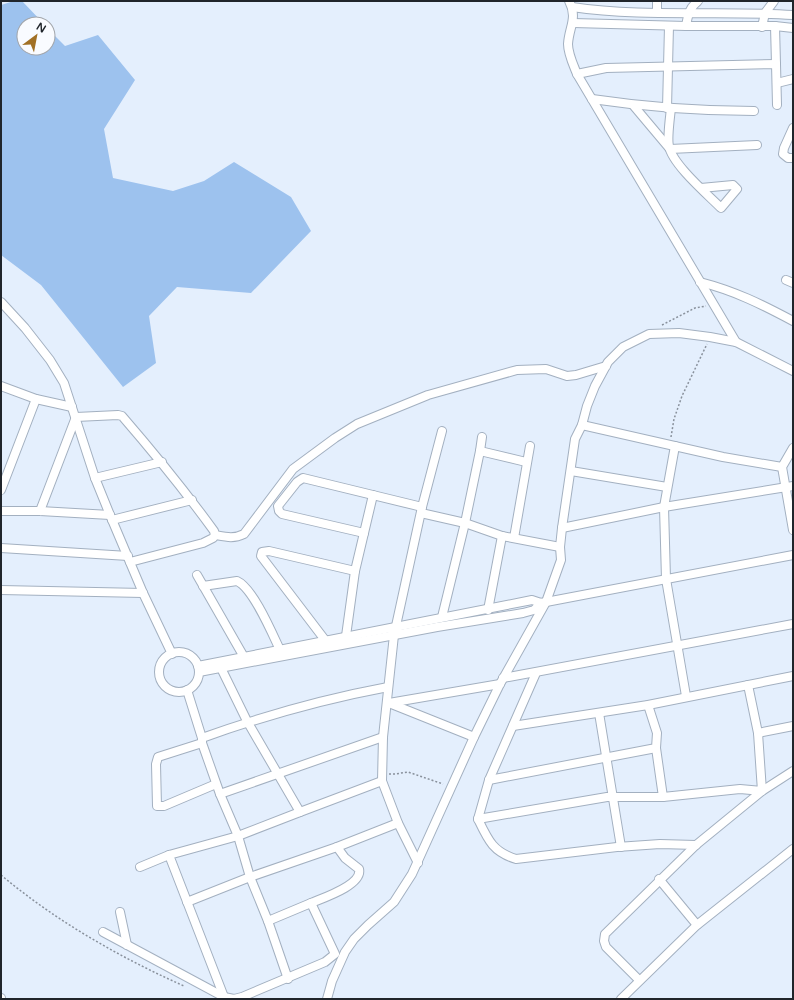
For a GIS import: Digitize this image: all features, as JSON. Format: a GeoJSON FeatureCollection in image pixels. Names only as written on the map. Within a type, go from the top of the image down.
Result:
{"type":"FeatureCollection","features":[{"type":"Feature","properties":{"kind":"street"},"geometry":{"type":"LineString","coordinates":[[657,1],[657,12]]}},
{"type":"Feature","properties":{"kind":"street"},"geometry":{"type":"LineString","coordinates":[[686,26],[688,13],[698,1]]}},
{"type":"Feature","properties":{"kind":"street"},"geometry":{"type":"LineString","coordinates":[[762,27],[765,13],[774,1]]}},
{"type":"Feature","properties":{"kind":"street"},"geometry":{"type":"LineString","coordinates":[[736,342],[577,74],[569,53],[568,43],[573,23],[570,4],[616,12],[765,13],[793,15]]}},
{"type":"Feature","properties":{"kind":"street"},"geometry":{"type":"LineString","coordinates":[[573,23],[669,26],[775,26],[793,28]]}},
{"type":"Feature","properties":{"kind":"street"},"geometry":{"type":"LineString","coordinates":[[669,26],[668,142],[677,163],[701,188]]}},
{"type":"Feature","properties":{"kind":"street"},"geometry":{"type":"LineString","coordinates":[[775,26],[777,104]]}},
{"type":"Feature","properties":{"kind":"street"},"geometry":{"type":"LineString","coordinates":[[577,74],[606,68],[776,64]]}},
{"type":"Feature","properties":{"kind":"street"},"geometry":{"type":"LineString","coordinates":[[777,83],[793,78]]}},
{"type":"Feature","properties":{"kind":"street"},"geometry":{"type":"LineString","coordinates":[[592,99],[669,108],[714,111],[754,111]]}},
{"type":"Feature","properties":{"kind":"street"},"geometry":{"type":"LineString","coordinates":[[633,105],[670,149]]}},
{"type":"Feature","properties":{"kind":"street"},"geometry":{"type":"LineString","coordinates":[[793,128],[784,148],[783,154],[788,158],[793,158]]}},
{"type":"Feature","properties":{"kind":"street"},"geometry":{"type":"LineString","coordinates":[[670,149],[757,145]]}},
{"type":"Feature","properties":{"kind":"street"},"geometry":{"type":"LineString","coordinates":[[700,282],[720,287],[751,299],[793,321]]}},
{"type":"Feature","properties":{"kind":"street"},"geometry":{"type":"LineString","coordinates":[[1,302],[25,328],[50,360],[64,383],[95,478],[143,593],[172,654]]}},
{"type":"Feature","properties":{"kind":"street"},"geometry":{"type":"LineString","coordinates":[[327,999],[332,981],[345,952],[354,939],[394,902],[418,863],[474,737],[543,603],[561,560],[560,547],[562,528],[575,439],[582,425],[586,406],[608,362],[623,347],[649,334],[679,333],[710,336],[736,342],[793,371]]}},
{"type":"Feature","properties":{"kind":"street"},"geometry":{"type":"LineString","coordinates":[[215,535],[228,538],[238,537],[244,534],[293,469],[334,438],[357,424],[428,396],[517,370],[546,369],[567,376],[576,375],[606,366]]}},
{"type":"Feature","properties":{"kind":"street"},"geometry":{"type":"LineString","coordinates":[[1,380],[4,387],[36,399],[72,407]]}},
{"type":"Feature","properties":{"kind":"street"},"geometry":{"type":"LineString","coordinates":[[1,490],[36,399]]}},
{"type":"Feature","properties":{"kind":"street"},"geometry":{"type":"LineString","coordinates":[[76,417],[120,415],[162,462],[192,500],[214,531],[215,535]]}},
{"type":"Feature","properties":{"kind":"street"},"geometry":{"type":"LineString","coordinates":[[40,511],[76,417]]}},
{"type":"Feature","properties":{"kind":"street"},"geometry":{"type":"LineString","coordinates":[[582,425],[723,457],[782,468]]}},
{"type":"Feature","properties":{"kind":"street"},"geometry":{"type":"LineString","coordinates":[[418,863],[398,823],[382,777],[383,737],[395,631],[422,510],[442,431]]}},
{"type":"Feature","properties":{"kind":"street"},"geometry":{"type":"LineString","coordinates":[[442,617],[465,523],[482,437]]}},
{"type":"Feature","properties":{"kind":"street"},"geometry":{"type":"LineString","coordinates":[[514,538],[530,446]]}},
{"type":"Feature","properties":{"kind":"street"},"geometry":{"type":"LineString","coordinates":[[672,446],[664,507],[666,579],[686,696]]}},
{"type":"Feature","properties":{"kind":"street"},"geometry":{"type":"LineString","coordinates":[[782,468],[793,448]]}},
{"type":"Feature","properties":{"kind":"street"},"geometry":{"type":"LineString","coordinates":[[480,451],[526,462]]}},
{"type":"Feature","properties":{"kind":"street"},"geometry":{"type":"LineString","coordinates":[[95,478],[162,462]]}},
{"type":"Feature","properties":{"kind":"street"},"geometry":{"type":"LineString","coordinates":[[782,468],[789,486],[793,530]]}},
{"type":"Feature","properties":{"kind":"street"},"geometry":{"type":"LineString","coordinates":[[571,471],[667,487]]}},
{"type":"Feature","properties":{"kind":"street"},"geometry":{"type":"LineString","coordinates":[[364,533],[282,514],[279,511],[278,506],[297,482],[303,478],[373,495],[502,536],[560,547]]}},
{"type":"Feature","properties":{"kind":"street"},"geometry":{"type":"LineString","coordinates":[[562,528],[664,507],[789,486]]}},
{"type":"Feature","properties":{"kind":"street"},"geometry":{"type":"LineString","coordinates":[[346,636],[355,571],[373,495]]}},
{"type":"Feature","properties":{"kind":"street"},"geometry":{"type":"LineString","coordinates":[[1,511],[40,511],[111,517],[192,500]]}},
{"type":"Feature","properties":{"kind":"street"},"geometry":{"type":"LineString","coordinates":[[1,548],[129,559],[203,543],[213,538],[215,535]]}},
{"type":"Feature","properties":{"kind":"street"},"geometry":{"type":"LineString","coordinates":[[488,610],[502,536]]}},
{"type":"Feature","properties":{"kind":"street"},"geometry":{"type":"LineString","coordinates":[[325,640],[261,554],[265,551],[269,551],[355,571]]}},
{"type":"Feature","properties":{"kind":"street"},"geometry":{"type":"LineString","coordinates":[[199,669],[244,657],[281,653],[395,631],[442,617],[488,610],[532,600],[543,603],[793,556]]}},
{"type":"Feature","properties":{"kind":"street"},"geometry":{"type":"LineString","coordinates":[[197,575],[244,657]]}},
{"type":"Feature","properties":{"kind":"street"},"geometry":{"type":"LineString","coordinates":[[203,586],[237,581],[242,583],[257,605],[281,653]]}},
{"type":"Feature","properties":{"kind":"street"},"geometry":{"type":"LineString","coordinates":[[1,590],[143,593]]}},
{"type":"Feature","properties":{"kind":"street"},"geometry":{"type":"LineString","coordinates":[[199,669],[221,668],[325,640],[346,636],[395,631],[523,613],[534,610],[543,603]]}},
{"type":"Feature","properties":{"kind":"street"},"geometry":{"type":"LineString","coordinates":[[387,703],[677,645],[793,624]]}},
{"type":"Feature","properties":{"kind":"street"},"geometry":{"type":"LineString","coordinates":[[180,652],[187,654],[194,658],[199,669],[198,680],[187,690],[179,692],[172,690],[165,686],[161,679],[161,664],[172,654],[180,652]]}},
{"type":"Feature","properties":{"kind":"street"},"geometry":{"type":"LineString","coordinates":[[221,668],[247,721],[300,812]]}},
{"type":"Feature","properties":{"kind":"street"},"geometry":{"type":"LineString","coordinates":[[536,673],[489,780],[478,819],[488,839],[494,846],[501,853],[516,859],[621,846],[696,844]]}},
{"type":"Feature","properties":{"kind":"street"},"geometry":{"type":"LineString","coordinates":[[513,726],[648,705],[686,696],[793,676]]}},
{"type":"Feature","properties":{"kind":"street"},"geometry":{"type":"LineString","coordinates":[[748,685],[758,733],[762,791]]}},
{"type":"Feature","properties":{"kind":"street"},"geometry":{"type":"LineString","coordinates":[[216,784],[164,806],[157,806],[156,764],[158,757],[247,721],[343,695],[388,687]]}},
{"type":"Feature","properties":{"kind":"street"},"geometry":{"type":"LineString","coordinates":[[187,690],[216,784],[238,836],[250,877],[268,921],[288,979]]}},
{"type":"Feature","properties":{"kind":"street"},"geometry":{"type":"LineString","coordinates":[[387,703],[474,737]]}},
{"type":"Feature","properties":{"kind":"street"},"geometry":{"type":"LineString","coordinates":[[648,705],[657,733],[656,748],[663,797]]}},
{"type":"Feature","properties":{"kind":"street"},"geometry":{"type":"LineString","coordinates":[[599,712],[621,846]]}},
{"type":"Feature","properties":{"kind":"street"},"geometry":{"type":"LineString","coordinates":[[758,733],[793,726]]}},
{"type":"Feature","properties":{"kind":"street"},"geometry":{"type":"LineString","coordinates":[[220,794],[383,737]]}},
{"type":"Feature","properties":{"kind":"street"},"geometry":{"type":"LineString","coordinates":[[489,780],[656,748]]}},
{"type":"Feature","properties":{"kind":"street"},"geometry":{"type":"LineString","coordinates":[[639,980],[606,947],[604,938],[608,929],[696,844],[762,791],[793,771]]}},
{"type":"Feature","properties":{"kind":"street"},"geometry":{"type":"LineString","coordinates":[[140,867],[169,855],[238,836],[300,812],[382,777]]}},
{"type":"Feature","properties":{"kind":"street"},"geometry":{"type":"LineString","coordinates":[[478,819],[613,797],[663,797],[740,789],[762,791]]}},
{"type":"Feature","properties":{"kind":"street"},"geometry":{"type":"LineString","coordinates":[[187,902],[250,877],[337,847],[398,823]]}},
{"type":"Feature","properties":{"kind":"street"},"geometry":{"type":"LineString","coordinates":[[268,921],[334,894],[356,879],[359,874],[359,869],[346,858],[337,847]]}},
{"type":"Feature","properties":{"kind":"street"},"geometry":{"type":"LineString","coordinates":[[621,999],[697,925],[793,849]]}},
{"type":"Feature","properties":{"kind":"street"},"geometry":{"type":"LineString","coordinates":[[169,855],[224,997]]}},
{"type":"Feature","properties":{"kind":"street"},"geometry":{"type":"LineString","coordinates":[[659,879],[697,925]]}},
{"type":"Feature","properties":{"kind":"street"},"geometry":{"type":"LineString","coordinates":[[311,903],[335,954]]}},
{"type":"Feature","properties":{"kind":"street"},"geometry":{"type":"LineString","coordinates":[[120,912],[127,945]]}},
{"type":"Feature","properties":{"kind":"street"},"geometry":{"type":"LineString","coordinates":[[103,932],[224,997],[234,999],[288,979],[325,962],[335,954],[345,952]]}},
{"type":"Feature","properties":{"kind":"path"},"geometry":{"type":"LineString","coordinates":[[649,334],[679,315],[695,308],[714,304]]}},
{"type":"Feature","properties":{"kind":"path"},"geometry":{"type":"LineString","coordinates":[[672,446],[674,420],[682,396],[710,336]]}},
{"type":"Feature","properties":{"kind":"path"},"geometry":{"type":"LineString","coordinates":[[382,777],[408,772],[451,788]]}},
{"type":"Feature","properties":{"kind":"shaded area"},"geometry":{"type":"Polygon","coordinates":[[[14,1],[22,1],[36,16],[16,16],[16,56],[56,56],[56,37],[65,46],[98,35],[135,80],[104,129],[113,178],[173,191],[204,181],[234,162],[291,197],[311,231],[251,293],[177,287],[149,316],[156,363],[123,387],[41,285],[1,255],[1,5],[14,1]]]}}]}
